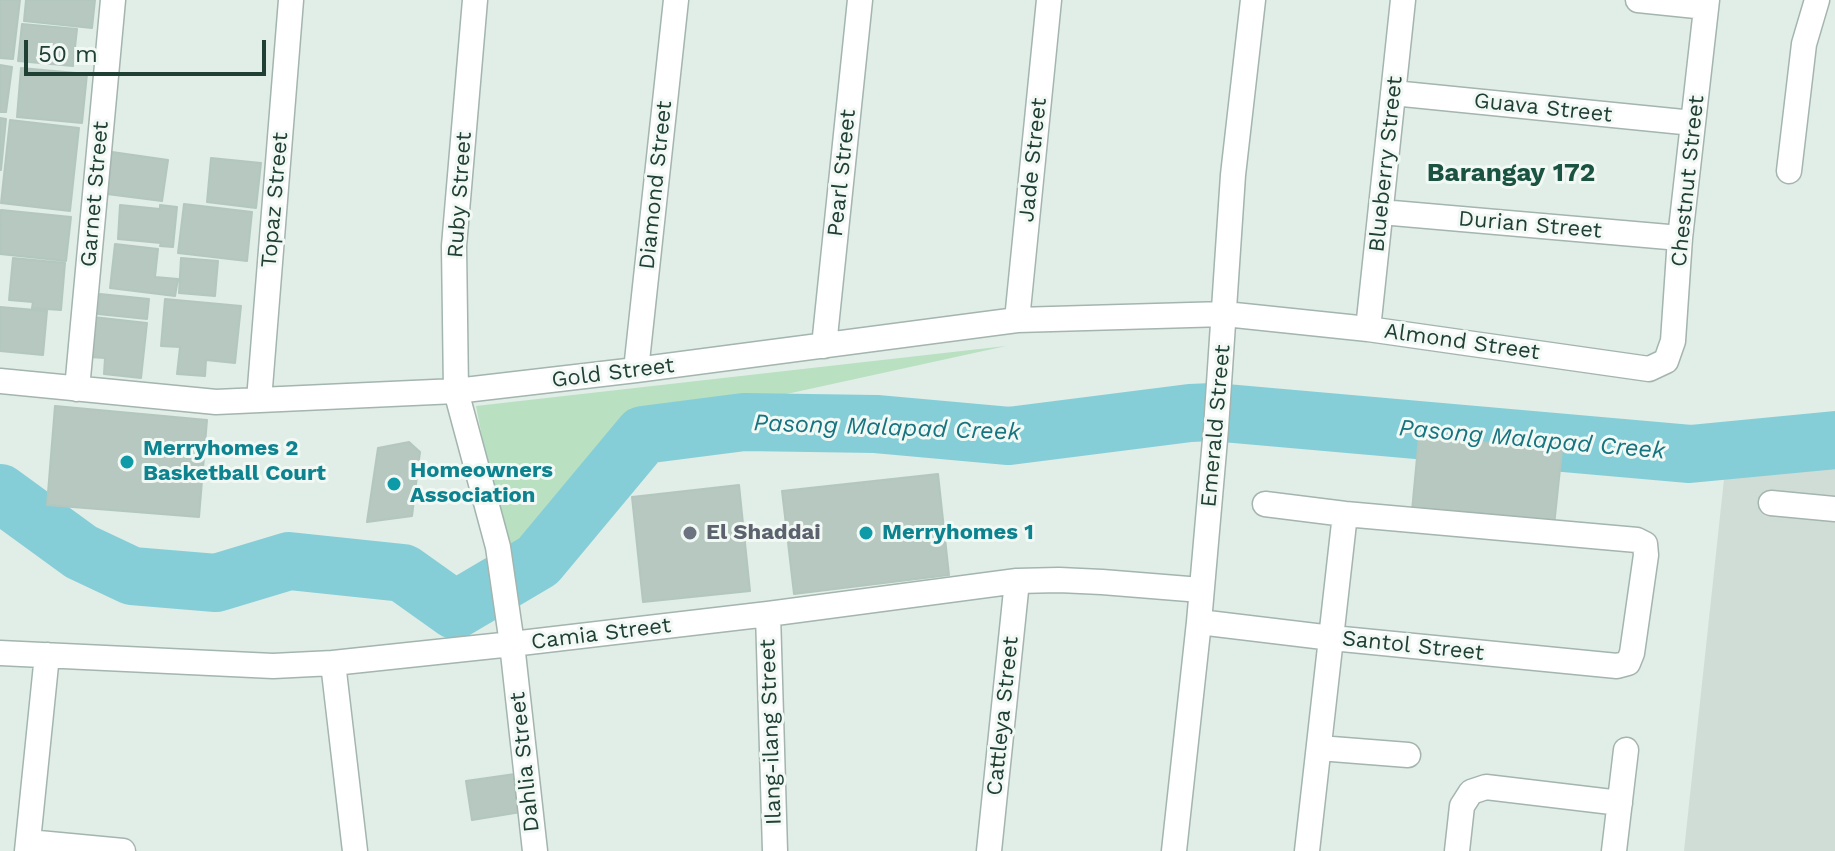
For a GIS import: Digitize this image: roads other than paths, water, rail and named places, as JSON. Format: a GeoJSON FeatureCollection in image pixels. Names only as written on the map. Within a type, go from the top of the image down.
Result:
{"type":"FeatureCollection","features":[{"type":"Feature","properties":{"kind":"street","name":"Garnet Street"},"geometry":{"type":"LineString","coordinates":[[77,389],[113,0]]}},
{"type":"Feature","properties":{"kind":"street","name":"Topaz Street"},"geometry":{"type":"LineString","coordinates":[[259,400],[291,0]]}},
{"type":"Feature","properties":{"kind":"street","name":"Ruby Street"},"geometry":{"type":"LineString","coordinates":[[456,391],[454,246],[475,0]]}},
{"type":"Feature","properties":{"kind":"street","name":"Diamond Street"},"geometry":{"type":"LineString","coordinates":[[636,370],[676,0]]}},
{"type":"Feature","properties":{"kind":"street","name":"Pearl Street"},"geometry":{"type":"LineString","coordinates":[[824,346],[860,0]]}},
{"type":"Feature","properties":{"kind":"street","name":"Jade Street"},"geometry":{"type":"LineString","coordinates":[[1017,320],[1049,0]]}},
{"type":"Feature","properties":{"kind":"street","name":"Emerald Street"},"geometry":{"type":"LineString","coordinates":[[1174,851],[1219,395],[1233,175],[1253,0]]}},
{"type":"Feature","properties":{"kind":"street","name":"Blueberry Street"},"geometry":{"type":"LineString","coordinates":[[1368,329],[1403,0]]}},
{"type":"Feature","properties":{"kind":"street"},"geometry":{"type":"LineString","coordinates":[[1638,0],[1707,3]]}},
{"type":"Feature","properties":{"kind":"street"},"geometry":{"type":"LineString","coordinates":[[1789,171],[1804,44],[1817,0]]}},
{"type":"Feature","properties":{"kind":"street","name":"Chestnut Street"},"geometry":{"type":"LineString","coordinates":[[1666,361],[1673,341],[1680,238],[1707,3]]}},
{"type":"Feature","properties":{"kind":"street","name":"Guava Street"},"geometry":{"type":"LineString","coordinates":[[1393,93],[1693,123]]}},
{"type":"Feature","properties":{"kind":"street","name":"Durian Street"},"geometry":{"type":"LineString","coordinates":[[1381,212],[1680,238]]}},
{"type":"Feature","properties":{"kind":"street","name":"Gold Street"},"geometry":{"type":"LineString","coordinates":[[0,381],[216,402],[456,391],[1017,320],[1225,314]]}},
{"type":"Feature","properties":{"kind":"street","name":"Almond Street"},"geometry":{"type":"LineString","coordinates":[[1225,314],[1368,329],[1649,369],[1666,361]]}},
{"type":"Feature","properties":{"kind":"street","name":"Dahlia Street"},"geometry":{"type":"LineString","coordinates":[[456,391],[498,547],[535,851]]}},
{"type":"Feature","properties":{"kind":"street"},"geometry":{"type":"LineString","coordinates":[[1771,503],[1835,509]]}},
{"type":"Feature","properties":{"kind":"street"},"geometry":{"type":"LineString","coordinates":[[1265,504],[1345,514],[1307,851]]}},
{"type":"Feature","properties":{"kind":"street","name":"Santol Street"},"geometry":{"type":"LineString","coordinates":[[1199,622],[1617,666],[1628,663],[1646,555],[1645,544],[1637,540],[1345,514]]}},
{"type":"Feature","properties":{"kind":"street","name":"Camia Street"},"geometry":{"type":"LineString","coordinates":[[0,653],[273,666],[333,663],[768,614],[1017,581],[1102,582],[1201,590]]}},
{"type":"Feature","properties":{"kind":"street","name":"Cattleya Street"},"geometry":{"type":"LineString","coordinates":[[989,851],[1017,581]]}},
{"type":"Feature","properties":{"kind":"street","name":"Ilang-ilang Street"},"geometry":{"type":"LineString","coordinates":[[768,614],[775,851]]}},
{"type":"Feature","properties":{"kind":"street"},"geometry":{"type":"LineString","coordinates":[[47,655],[27,846],[123,851]]}},
{"type":"Feature","properties":{"kind":"street"},"geometry":{"type":"LineString","coordinates":[[333,663],[355,851]]}},
{"type":"Feature","properties":{"kind":"street"},"geometry":{"type":"LineString","coordinates":[[1319,748],[1408,755]]}},
{"type":"Feature","properties":{"kind":"street"},"geometry":{"type":"LineString","coordinates":[[1614,851],[1626,750]]}},
{"type":"Feature","properties":{"kind":"street"},"geometry":{"type":"LineString","coordinates":[[1457,851],[1462,806],[1471,792],[1486,787],[1620,803]]}},
{"type":"Feature","properties":{"kind":"waterway","name":"Pasong Malapad Creek"},"geometry":{"type":"LineString","coordinates":[[0,493],[81,552],[132,576],[216,583],[289,561],[403,573],[455,610],[538,561],[643,435],[744,422],[876,424],[1009,436],[1213,412],[1690,454],[1835,440]]}},
{"type":"Feature","properties":{"kind":"place","name":"Merryhomes 2 Basketball Court"},"geometry":{"type":"Point","coordinates":[127,462]}},
{"type":"Feature","properties":{"kind":"place","name":"Homeowners Association"},"geometry":{"type":"Point","coordinates":[394,484]}},
{"type":"Feature","properties":{"kind":"place","name":"El Shaddai"},"geometry":{"type":"Point","coordinates":[690,533]}},
{"type":"Feature","properties":{"kind":"place","name":"Merryhomes 1"},"geometry":{"type":"Point","coordinates":[866,533]}},
{"type":"Feature","properties":{"kind":"district","name":"Barangay 172"},"geometry":{"type":"Point","coordinates":[1511,173]}}]}
